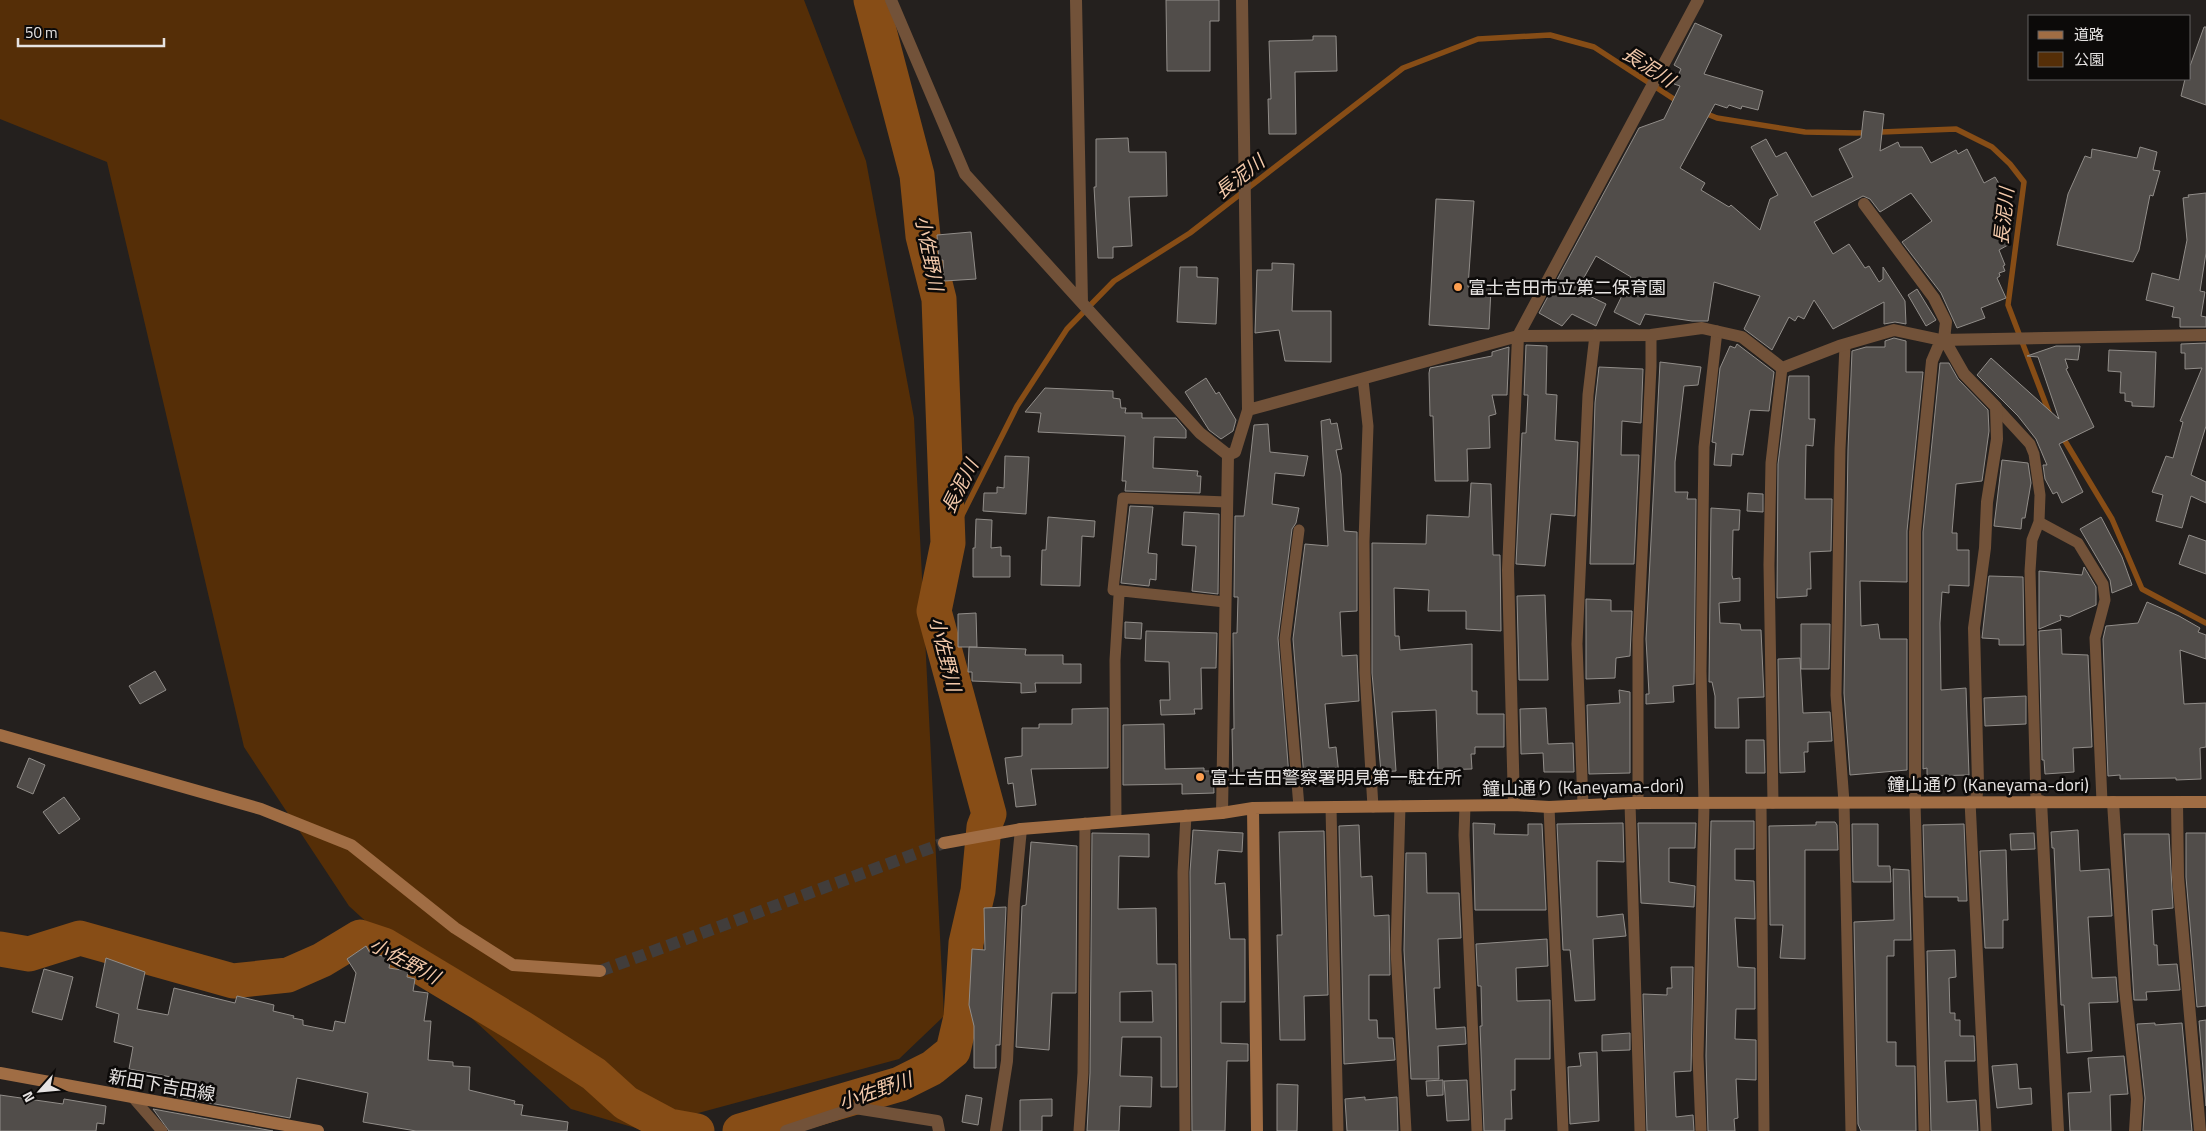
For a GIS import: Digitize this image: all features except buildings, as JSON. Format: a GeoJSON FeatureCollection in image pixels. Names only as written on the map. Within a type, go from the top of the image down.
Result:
{"type":"FeatureCollection","features":[{"type":"Feature","properties":{"kind":"main road"},"geometry":{"type":"LineString","coordinates":[[0,735],[261,809],[350,845],[455,928],[512,965],[600,971]]}},
{"type":"Feature","properties":{"kind":"main road","name":"鐘山通り (Kaneyama-dori)"},"geometry":{"type":"LineString","coordinates":[[944,843],[966,837],[1021,829],[1222,813],[1253,808],[1514,805],[1549,807],[1634,804],[1973,801],[2206,802]]}},
{"type":"Feature","properties":{"kind":"main road"},"geometry":{"type":"LineString","coordinates":[[1253,808],[1258,1131]]}},
{"type":"Feature","properties":{"kind":"main road","name":"新田下吉田線"},"geometry":{"type":"LineString","coordinates":[[0,1073],[134,1099],[318,1131]]}},
{"type":"Feature","properties":{"kind":"street"},"geometry":{"type":"LineString","coordinates":[[891,0],[965,174],[1200,433],[1228,455]]}},
{"type":"Feature","properties":{"kind":"street"},"geometry":{"type":"LineString","coordinates":[[1076,0],[1082,303]]}},
{"type":"Feature","properties":{"kind":"street"},"geometry":{"type":"LineString","coordinates":[[1228,455],[1235,452],[1248,410],[1242,0]]}},
{"type":"Feature","properties":{"kind":"street"},"geometry":{"type":"LineString","coordinates":[[1514,805],[1508,570],[1518,336],[1698,0]]}},
{"type":"Feature","properties":{"kind":"street"},"geometry":{"type":"LineString","coordinates":[[1864,204],[1934,298],[1946,322],[1943,340],[1932,361],[1915,532],[1915,802]]}},
{"type":"Feature","properties":{"kind":"street"},"geometry":{"type":"LineString","coordinates":[[1248,410],[1518,336],[1651,335],[1702,328],[1742,338],[1782,368],[1839,346],[1845,346],[1894,330],[1943,340],[2206,335]]}},
{"type":"Feature","properties":{"kind":"street"},"geometry":{"type":"LineString","coordinates":[[1943,340],[1964,374],[1996,406],[1997,439],[1987,502],[1985,548],[1974,628],[1978,784],[1973,801]]}},
{"type":"Feature","properties":{"kind":"street"},"geometry":{"type":"LineString","coordinates":[[1222,813],[1228,455]]}},
{"type":"Feature","properties":{"kind":"street"},"geometry":{"type":"LineString","coordinates":[[2038,801],[2058,1131]]}},
{"type":"Feature","properties":{"kind":"street"},"geometry":{"type":"LineString","coordinates":[[2107,802],[2137,1099],[2135,1131]]}},
{"type":"Feature","properties":{"kind":"street"},"geometry":{"type":"LineString","coordinates":[[2177,802],[2178,876],[2200,1131]]}},
{"type":"Feature","properties":{"kind":"street"},"geometry":{"type":"LineString","coordinates":[[996,1131],[1007,1061],[1014,901],[1021,829]]}},
{"type":"Feature","properties":{"kind":"street"},"geometry":{"type":"LineString","coordinates":[[786,1131],[855,1108],[937,1121],[939,1131]]}},
{"type":"Feature","properties":{"kind":"lane"},"geometry":{"type":"LineString","coordinates":[[1701,1131],[1698,1038],[1704,804],[1701,671],[1704,447],[1717,331]]}},
{"type":"Feature","properties":{"kind":"lane"},"geometry":{"type":"LineString","coordinates":[[1583,805],[1577,644],[1588,395],[1595,335]]}},
{"type":"Feature","properties":{"kind":"lane"},"geometry":{"type":"LineString","coordinates":[[1640,1131],[1634,804],[1638,640],[1651,335]]}},
{"type":"Feature","properties":{"kind":"lane"},"geometry":{"type":"LineString","coordinates":[[1845,346],[1840,449],[1836,695],[1844,802],[1851,1131]]}},
{"type":"Feature","properties":{"kind":"lane"},"geometry":{"type":"LineString","coordinates":[[1764,1131],[1771,462],[1782,368]]}},
{"type":"Feature","properties":{"kind":"lane"},"geometry":{"type":"LineString","coordinates":[[1363,380],[1368,426],[1364,541],[1365,673],[1374,807]]}},
{"type":"Feature","properties":{"kind":"lane"},"geometry":{"type":"LineString","coordinates":[[1996,406],[2030,444],[2034,454],[2040,495],[2039,522],[2032,540],[2030,571],[2038,801]]}},
{"type":"Feature","properties":{"kind":"lane"},"geometry":{"type":"LineString","coordinates":[[1225,602],[1113,590],[1122,498],[1227,502]]}},
{"type":"Feature","properties":{"kind":"lane"},"geometry":{"type":"LineString","coordinates":[[2039,522],[2078,543],[2103,584],[2105,600],[2096,638],[2107,802]]}},
{"type":"Feature","properties":{"kind":"lane"},"geometry":{"type":"LineString","coordinates":[[1299,530],[1285,639],[1299,807]]}},
{"type":"Feature","properties":{"kind":"lane"},"geometry":{"type":"LineString","coordinates":[[1116,821],[1115,660],[1119,595],[1121,592]]}},
{"type":"Feature","properties":{"kind":"lane"},"geometry":{"type":"LineString","coordinates":[[1973,801],[1986,1131]]}},
{"type":"Feature","properties":{"kind":"lane"},"geometry":{"type":"LineString","coordinates":[[1915,802],[1924,1131]]}},
{"type":"Feature","properties":{"kind":"lane"},"geometry":{"type":"LineString","coordinates":[[1400,806],[1396,950],[1406,1131]]}},
{"type":"Feature","properties":{"kind":"lane"},"geometry":{"type":"LineString","coordinates":[[1465,806],[1477,1131]]}},
{"type":"Feature","properties":{"kind":"lane"},"geometry":{"type":"LineString","coordinates":[[1331,807],[1338,1131]]}},
{"type":"Feature","properties":{"kind":"lane"},"geometry":{"type":"LineString","coordinates":[[1549,807],[1564,1131]]}},
{"type":"Feature","properties":{"kind":"lane"},"geometry":{"type":"LineString","coordinates":[[1185,1131],[1183,872],[1186,815]]}},
{"type":"Feature","properties":{"kind":"lane"},"geometry":{"type":"LineString","coordinates":[[1079,1131],[1083,1073],[1085,823]]}},
{"type":"Feature","properties":{"kind":"lane"},"geometry":{"type":"LineString","coordinates":[[134,1099],[162,1131]]}},
{"type":"Feature","properties":{"kind":"green space"},"geometry":{"type":"Polygon","coordinates":[[[0,0],[804,0],[866,161],[914,418],[944,1016],[899,1059],[639,1129],[571,1109],[349,906],[244,747],[107,162],[0,119],[0,0]]]}},
{"type":"Feature","properties":{"kind":"waterway","name":"小佐野川"},"geometry":{"type":"LineString","coordinates":[[740,1131],[900,1084],[932,1068],[953,1051],[961,1017],[966,943],[978,891],[984,827],[989,814],[934,611],[948,543],[939,299],[923,236],[917,175],[871,0]]}},
{"type":"Feature","properties":{"kind":"waterway","name":"長泥川"},"geometry":{"type":"LineString","coordinates":[[948,543],[1017,406],[1067,329],[1114,281],[1190,233],[1403,68],[1478,39],[1550,35],[1594,47],[1680,103]]}},
{"type":"Feature","properties":{"kind":"waterway","name":"長泥川"},"geometry":{"type":"LineString","coordinates":[[1702,112],[1717,118],[1805,132],[1857,133],[1956,129],[1992,147],[2010,164],[2024,182],[2008,305],[2050,415]]}},
{"type":"Feature","properties":{"kind":"waterway","name":"長泥川"},"geometry":{"type":"LineString","coordinates":[[2062,436],[2112,519],[2142,589],[2206,623]]}},
{"type":"Feature","properties":{"kind":"waterway","name":"小佐野川"},"geometry":{"type":"LineString","coordinates":[[0,949],[29,954],[80,938],[233,981],[288,975],[322,960],[360,937],[384,945],[522,1028],[594,1074],[626,1103],[669,1126],[697,1131]]}},
{"type":"Feature","properties":{"kind":"tunnel"},"geometry":{"type":"LineString","coordinates":[[600,971],[944,843]]}},
{"type":"Feature","properties":{"kind":"place","name":"富士吉田市立第二保育園"},"geometry":{"type":"Point","coordinates":[1458,287]}},
{"type":"Feature","properties":{"kind":"place","name":"富士吉田警察署明見第一駐在所"},"geometry":{"type":"Point","coordinates":[1200,777]}}]}
